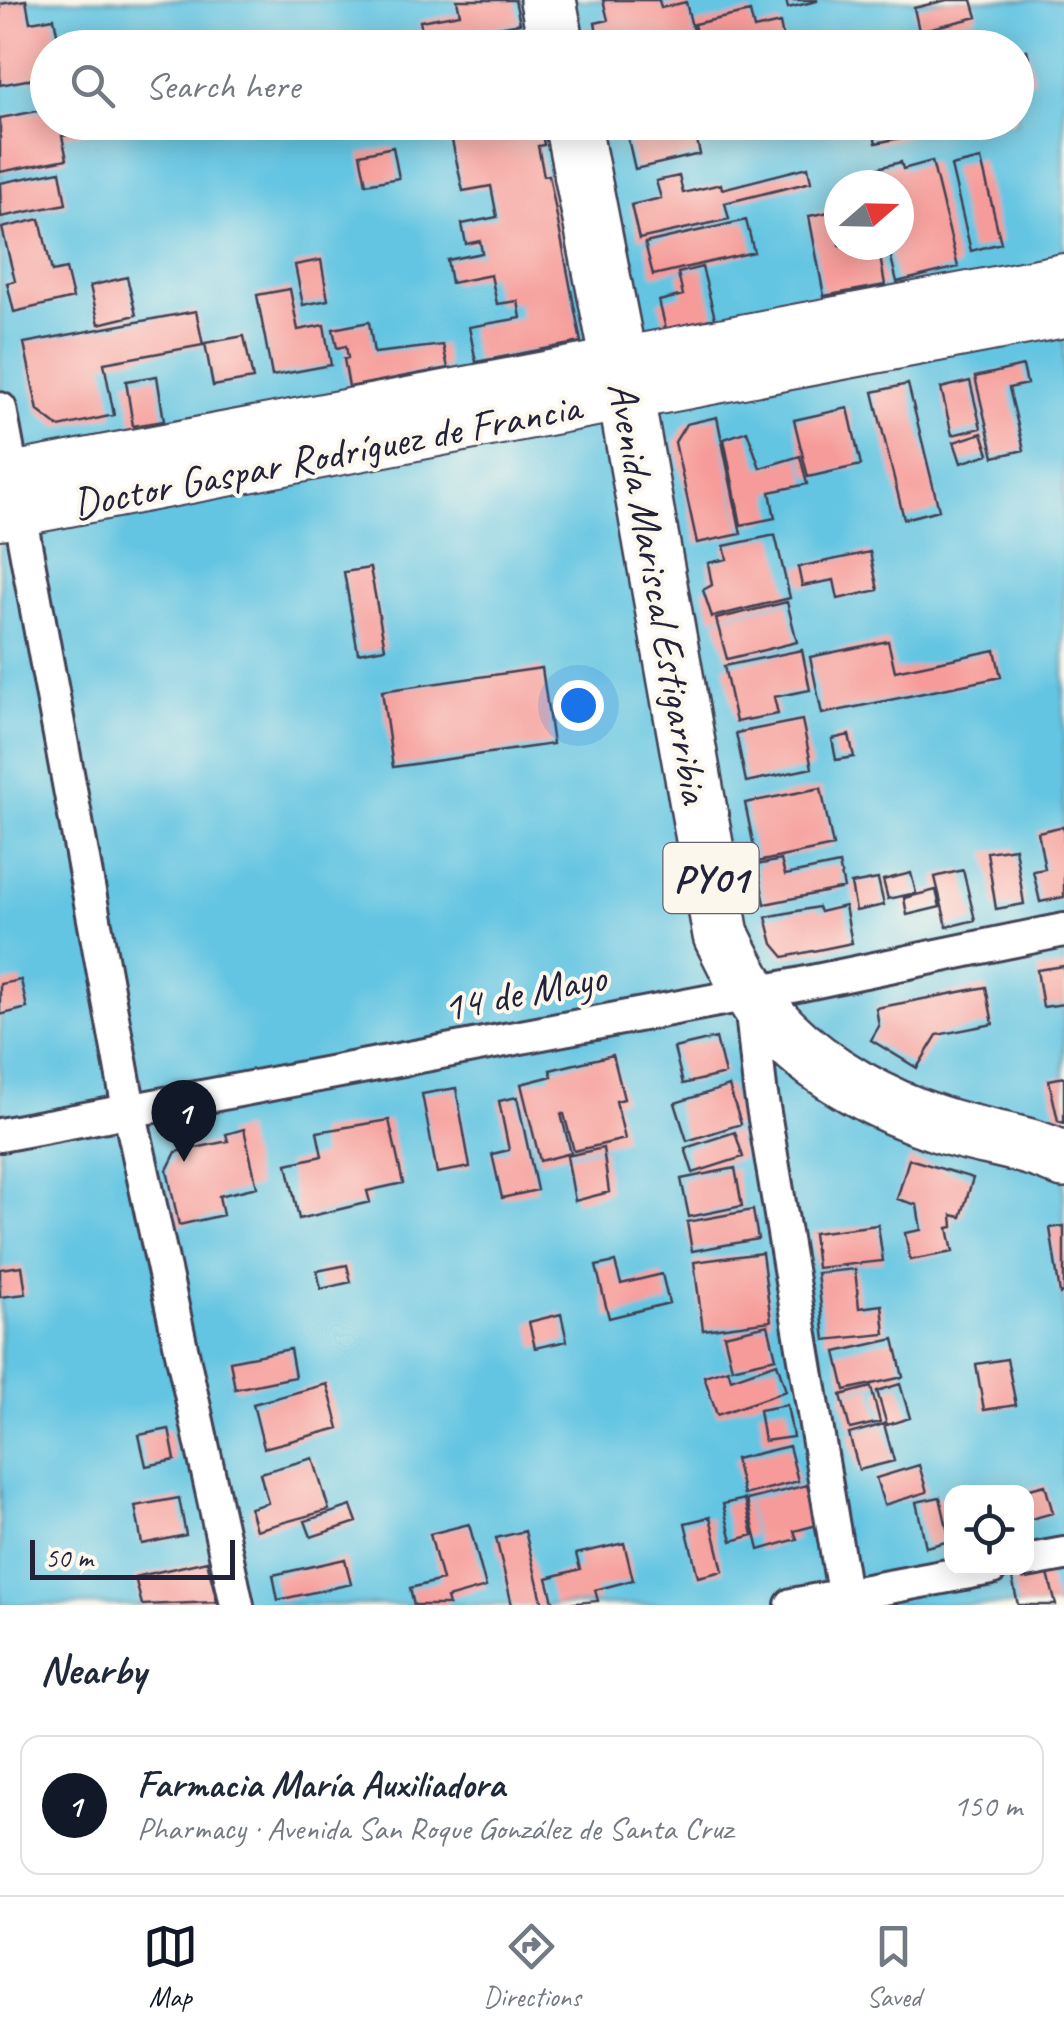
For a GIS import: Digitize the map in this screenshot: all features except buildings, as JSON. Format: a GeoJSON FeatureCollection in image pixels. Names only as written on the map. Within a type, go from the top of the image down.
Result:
{"type":"FeatureCollection","features":[{"type":"Feature","properties":{"kind":"highway"},"geometry":{"type":"LineString","coordinates":[[548,0],[554,30]]}},
{"type":"Feature","properties":{"kind":"highway","name":"Avenida Mariscal Estigarribia"},"geometry":{"type":"LineString","coordinates":[[576,140],[623,380],[721,935],[750,992],[781,1032],[826,1068],[872,1096],[938,1124],[1058,1154]]}},
{"type":"Feature","properties":{"kind":"street","name":"Doctor Gaspar Rodríguez de Francia"},"geometry":{"type":"LineString","coordinates":[[623,380],[1064,278]]}},
{"type":"Feature","properties":{"kind":"street","name":"Doctor Gaspar Rodríguez de Francia"},"geometry":{"type":"LineString","coordinates":[[8,496],[623,380],[1064,313]]}},
{"type":"Feature","properties":{"kind":"street"},"geometry":{"type":"LineString","coordinates":[[0,409],[8,496],[129,1109],[237,1605]]}},
{"type":"Feature","properties":{"kind":"street","name":"14 de Mayo"},"geometry":{"type":"LineString","coordinates":[[0,1135],[1064,930]]}},
{"type":"Feature","properties":{"kind":"street"},"geometry":{"type":"LineString","coordinates":[[750,992],[760,1088],[845,1600]]}},
{"type":"Feature","properties":{"kind":"street"},"geometry":{"type":"LineString","coordinates":[[1034,1560],[1064,1554]]}},
{"type":"Feature","properties":{"kind":"street"},"geometry":{"type":"LineString","coordinates":[[792,1605],[845,1600],[959,1575]]}},
{"type":"Feature","properties":{"kind":"water"},"geometry":{"type":"Polygon","coordinates":[[[0,0],[1064,0],[1064,1605],[0,1605],[0,0]]]}},
{"type":"Feature","properties":{"kind":"place","name":"Farmacia María Auxiliadora"},"geometry":{"type":"Point","coordinates":[184,1162]}}]}
